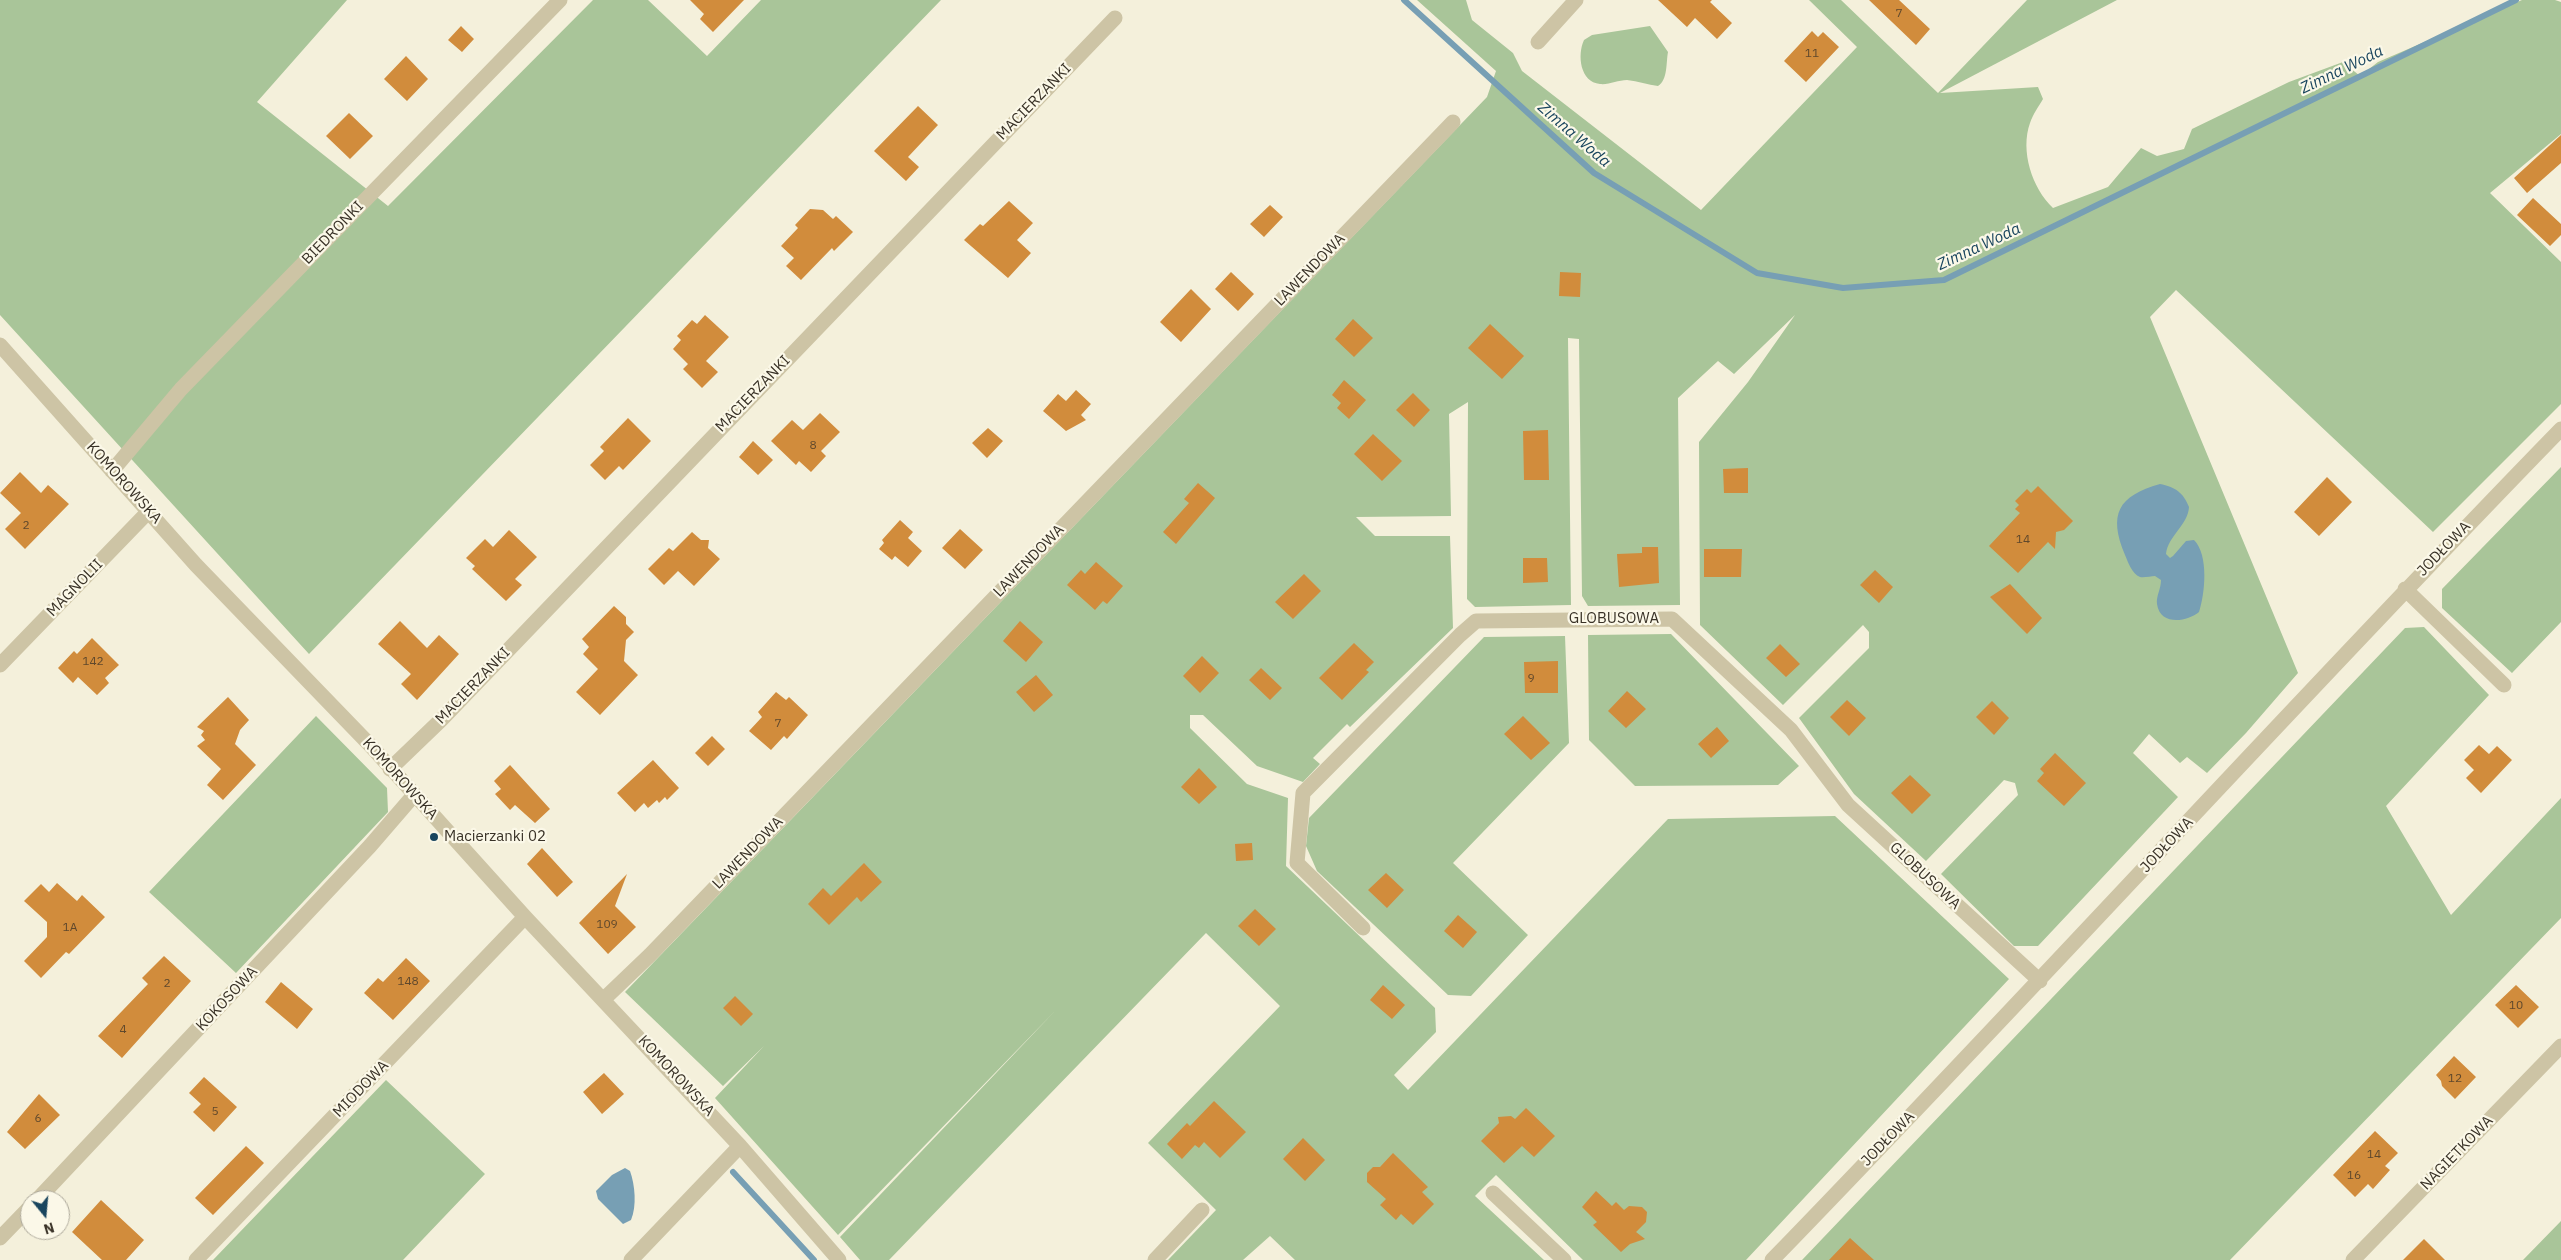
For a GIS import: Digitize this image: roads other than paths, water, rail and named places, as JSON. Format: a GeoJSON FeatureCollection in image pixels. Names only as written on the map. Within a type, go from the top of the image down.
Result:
{"type":"FeatureCollection","features":[{"type":"Feature","properties":{"kind":"street","name":"BIEDRONKI"},"geometry":{"type":"LineString","coordinates":[[112,471],[180,389],[560,0]]}},
{"type":"Feature","properties":{"kind":"street"},"geometry":{"type":"LineString","coordinates":[[1538,42],[1576,0]]}},
{"type":"Feature","properties":{"kind":"street","name":"MACIERZANKI"},"geometry":{"type":"LineString","coordinates":[[390,769],[442,719],[1115,18]]}},
{"type":"Feature","properties":{"kind":"street","name":"LAWENDOWA"},"geometry":{"type":"LineString","coordinates":[[604,999],[650,955],[1453,122]]}},
{"type":"Feature","properties":{"kind":"street","name":"KOMOROWSKA"},"geometry":{"type":"LineString","coordinates":[[0,345],[150,511],[196,565],[370,746],[525,917],[740,1146],[839,1260]]}},
{"type":"Feature","properties":{"kind":"street","name":"JODŁOWA"},"geometry":{"type":"LineString","coordinates":[[1772,1260],[2040,981],[2404,589],[2561,429]]}},
{"type":"Feature","properties":{"kind":"street","name":"MAGNOLII"},"geometry":{"type":"LineString","coordinates":[[0,664],[150,511]]}},
{"type":"Feature","properties":{"kind":"street"},"geometry":{"type":"LineString","coordinates":[[2404,589],[2504,685]]}},
{"type":"Feature","properties":{"kind":"street","name":"GLOBUSOWA"},"geometry":{"type":"LineString","coordinates":[[1363,928],[1297,863],[1303,793],[1460,635],[1476,621],[1672,619],[1791,730],[1848,805],[2040,981]]}},
{"type":"Feature","properties":{"kind":"street","name":"KOKOSOWA"},"geometry":{"type":"LineString","coordinates":[[45,1190],[364,853],[414,795]]}},
{"type":"Feature","properties":{"kind":"street","name":"MIODOWA"},"geometry":{"type":"LineString","coordinates":[[196,1260],[525,917]]}},
{"type":"Feature","properties":{"kind":"street","name":"NAGIETKOWA"},"geometry":{"type":"LineString","coordinates":[[2353,1260],[2561,1046]]}},
{"type":"Feature","properties":{"kind":"street"},"geometry":{"type":"LineString","coordinates":[[632,1260],[740,1146]]}},
{"type":"Feature","properties":{"kind":"street"},"geometry":{"type":"LineString","coordinates":[[1493,1192],[1564,1260]]}},
{"type":"Feature","properties":{"kind":"street"},"geometry":{"type":"LineString","coordinates":[[1155,1260],[1202,1210]]}},
{"type":"Feature","properties":{"kind":"street"},"geometry":{"type":"LineString","coordinates":[[0,1238],[20,1217]]}},
{"type":"Feature","properties":{"kind":"water"},"geometry":{"type":"Polygon","coordinates":[[[2160,484],[2178,491],[2189,507],[2188,513],[2170,542],[2166,554],[2170,558],[2186,541],[2194,540],[2199,547],[2204,565],[2203,595],[2199,612],[2181,620],[2168,619],[2159,611],[2157,601],[2161,580],[2155,576],[2142,577],[2135,573],[2125,555],[2117,528],[2120,509],[2126,501],[2134,494],[2160,484]]]}},
{"type":"Feature","properties":{"kind":"water"},"geometry":{"type":"Polygon","coordinates":[[[625,1168],[630,1171],[632,1177],[635,1202],[631,1220],[623,1224],[598,1199],[596,1191],[612,1175],[625,1168]]]}},
{"type":"Feature","properties":{"kind":"waterway","name":"Zimna Woda"},"geometry":{"type":"LineString","coordinates":[[1404,0],[1594,173],[1757,273],[1843,288],[1944,280],[2516,0]]}},
{"type":"Feature","properties":{"kind":"waterway"},"geometry":{"type":"LineString","coordinates":[[733,1172],[814,1260]]}},
{"type":"Feature","properties":{"kind":"place","name":"Macierzanki 02"},"geometry":{"type":"Point","coordinates":[434,837]}}]}
